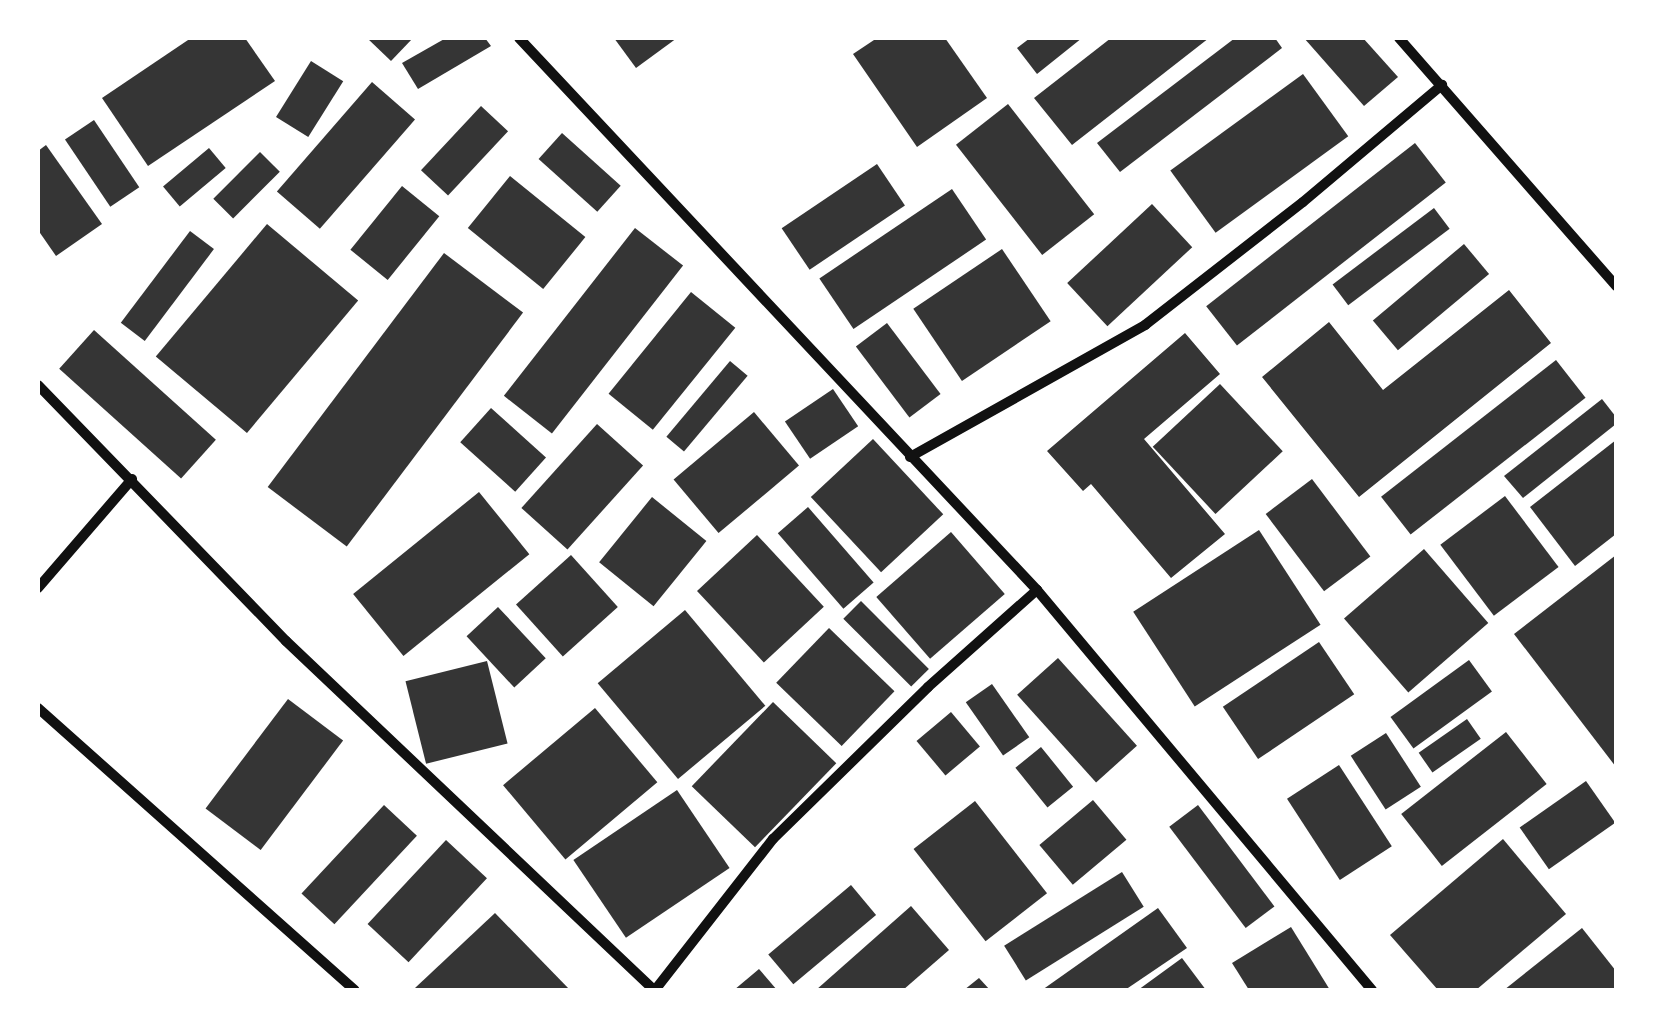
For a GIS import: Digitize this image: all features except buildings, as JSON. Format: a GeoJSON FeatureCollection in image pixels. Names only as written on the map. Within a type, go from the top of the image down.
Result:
{"type":"FeatureCollection","features":[{"type":"Feature","properties":{"kind":"street"},"geometry":{"type":"LineString","coordinates":[[519,38],[1037,590],[1372,990]]}},
{"type":"Feature","properties":{"kind":"street"},"geometry":{"type":"LineString","coordinates":[[1399,38],[1616,286]]}},
{"type":"Feature","properties":{"kind":"street"},"geometry":{"type":"LineString","coordinates":[[910,457],[1145,325],[1303,202],[1442,85]]}},
{"type":"Feature","properties":{"kind":"street"},"geometry":{"type":"LineString","coordinates":[[38,384],[286,641],[654,990],[772,838],[928,687],[1037,590]]}},
{"type":"Feature","properties":{"kind":"street"},"geometry":{"type":"LineString","coordinates":[[38,588],[132,479]]}},
{"type":"Feature","properties":{"kind":"street"},"geometry":{"type":"LineString","coordinates":[[38,708],[354,990]]}}]}
